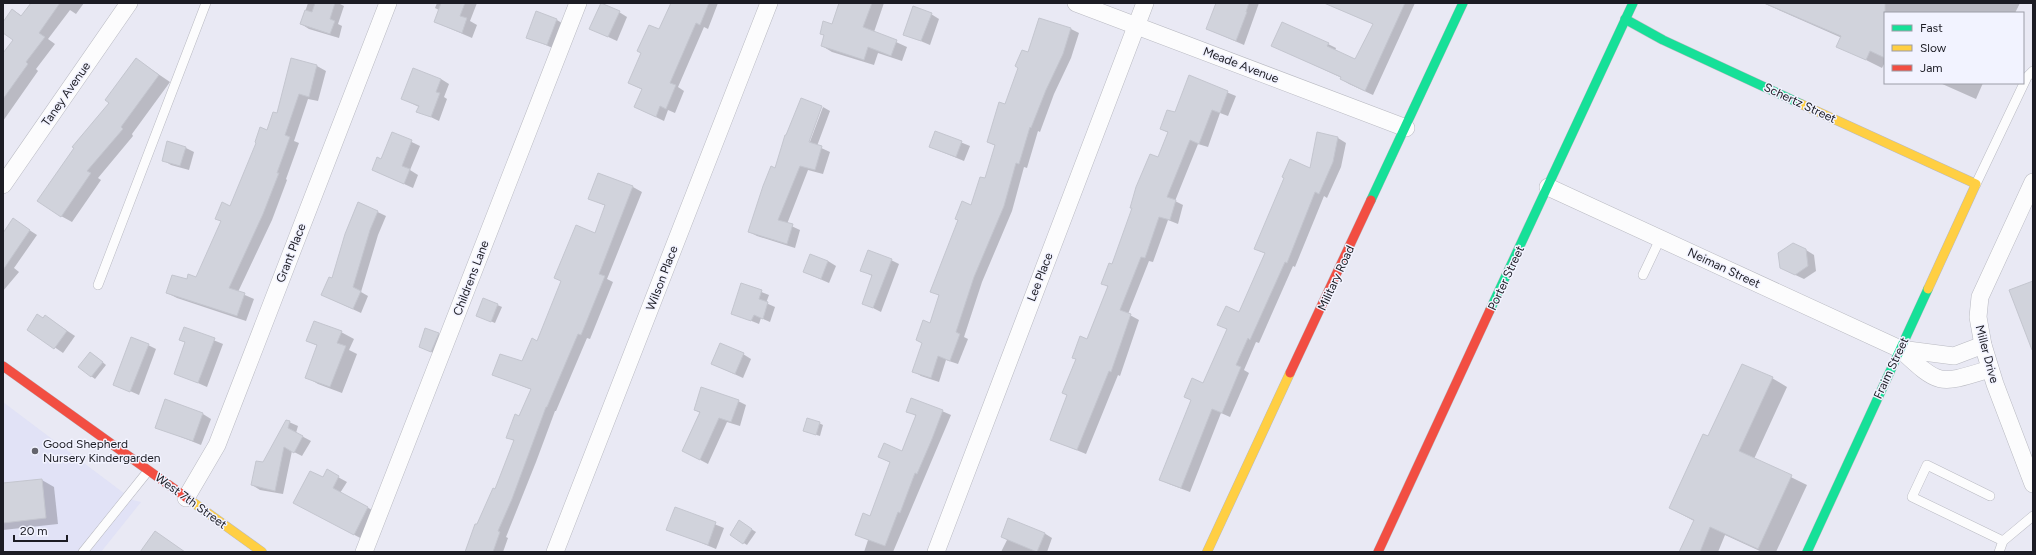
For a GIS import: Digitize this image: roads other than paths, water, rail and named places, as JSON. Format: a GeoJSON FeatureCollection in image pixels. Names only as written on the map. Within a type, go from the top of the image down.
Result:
{"type":"FeatureCollection","features":[{"type":"Feature","properties":{"kind":"street","name":"Taney Avenue"},"geometry":{"type":"LineString","coordinates":[[3,185],[129,3]]}},
{"type":"Feature","properties":{"kind":"street","name":"Grant Place"},"geometry":{"type":"LineString","coordinates":[[186,498],[216,445],[388,3]]}},
{"type":"Feature","properties":{"kind":"street","name":"Childrens Lane"},"geometry":{"type":"LineString","coordinates":[[364,552],[578,3]]}},
{"type":"Feature","properties":{"kind":"street","name":"Wilson Place"},"geometry":{"type":"LineString","coordinates":[[555,552],[770,3]]}},
{"type":"Feature","properties":{"kind":"street","name":"Meade Avenue"},"geometry":{"type":"LineString","coordinates":[[1076,3],[1406,128]]}},
{"type":"Feature","properties":{"kind":"street","name":"Lee Place"},"geometry":{"type":"LineString","coordinates":[[936,552],[1145,3]]}},
{"type":"Feature","properties":{"kind":"street","name":"Military Road"},"geometry":{"type":"LineString","coordinates":[[1207,552],[1463,3]]}},
{"type":"Feature","properties":{"kind":"street","name":"Porter Street"},"geometry":{"type":"LineString","coordinates":[[1378,552],[1633,3]]}},
{"type":"Feature","properties":{"kind":"street","name":"Schertz Street"},"geometry":{"type":"LineString","coordinates":[[1626,19],[1663,40],[1976,184]]}},
{"type":"Feature","properties":{"kind":"street","name":"Miller Drive"},"geometry":{"type":"LineString","coordinates":[[2033,182],[1980,297],[1978,323],[1990,368],[2033,484]]}},
{"type":"Feature","properties":{"kind":"street","name":"Fraim Street"},"geometry":{"type":"LineString","coordinates":[[1807,552],[1976,184]]}},
{"type":"Feature","properties":{"kind":"street","name":"Neiman Street"},"geometry":{"type":"LineString","coordinates":[[1548,187],[1900,349],[1928,374],[1942,380],[1954,380],[1990,368]]}},
{"type":"Feature","properties":{"kind":"street","name":"Neiman Street"},"geometry":{"type":"LineString","coordinates":[[1900,349],[1954,356],[1983,345]]}},
{"type":"Feature","properties":{"kind":"street","name":"West 7th Street"},"geometry":{"type":"LineString","coordinates":[[3,366],[262,552]]}},
{"type":"Feature","properties":{"kind":"lane"},"geometry":{"type":"LineString","coordinates":[[98,285],[206,3]]}},
{"type":"Feature","properties":{"kind":"lane"},"geometry":{"type":"LineString","coordinates":[[1976,184],[2027,78],[2033,71]]}},
{"type":"Feature","properties":{"kind":"lane"},"geometry":{"type":"LineString","coordinates":[[1643,275],[1660,239]]}},
{"type":"Feature","properties":{"kind":"lane"},"geometry":{"type":"LineString","coordinates":[[1990,496],[1927,466],[1912,497],[2003,541]]}},
{"type":"Feature","properties":{"kind":"lane"},"geometry":{"type":"LineString","coordinates":[[83,552],[148,471]]}},
{"type":"Feature","properties":{"kind":"lane"},"geometry":{"type":"LineString","coordinates":[[1999,552],[2003,541],[2033,516]]}},
{"type":"Feature","properties":{"kind":"place","name":"Good Shepherd Nursery Kindergarden"},"geometry":{"type":"Point","coordinates":[35,451]}}]}
